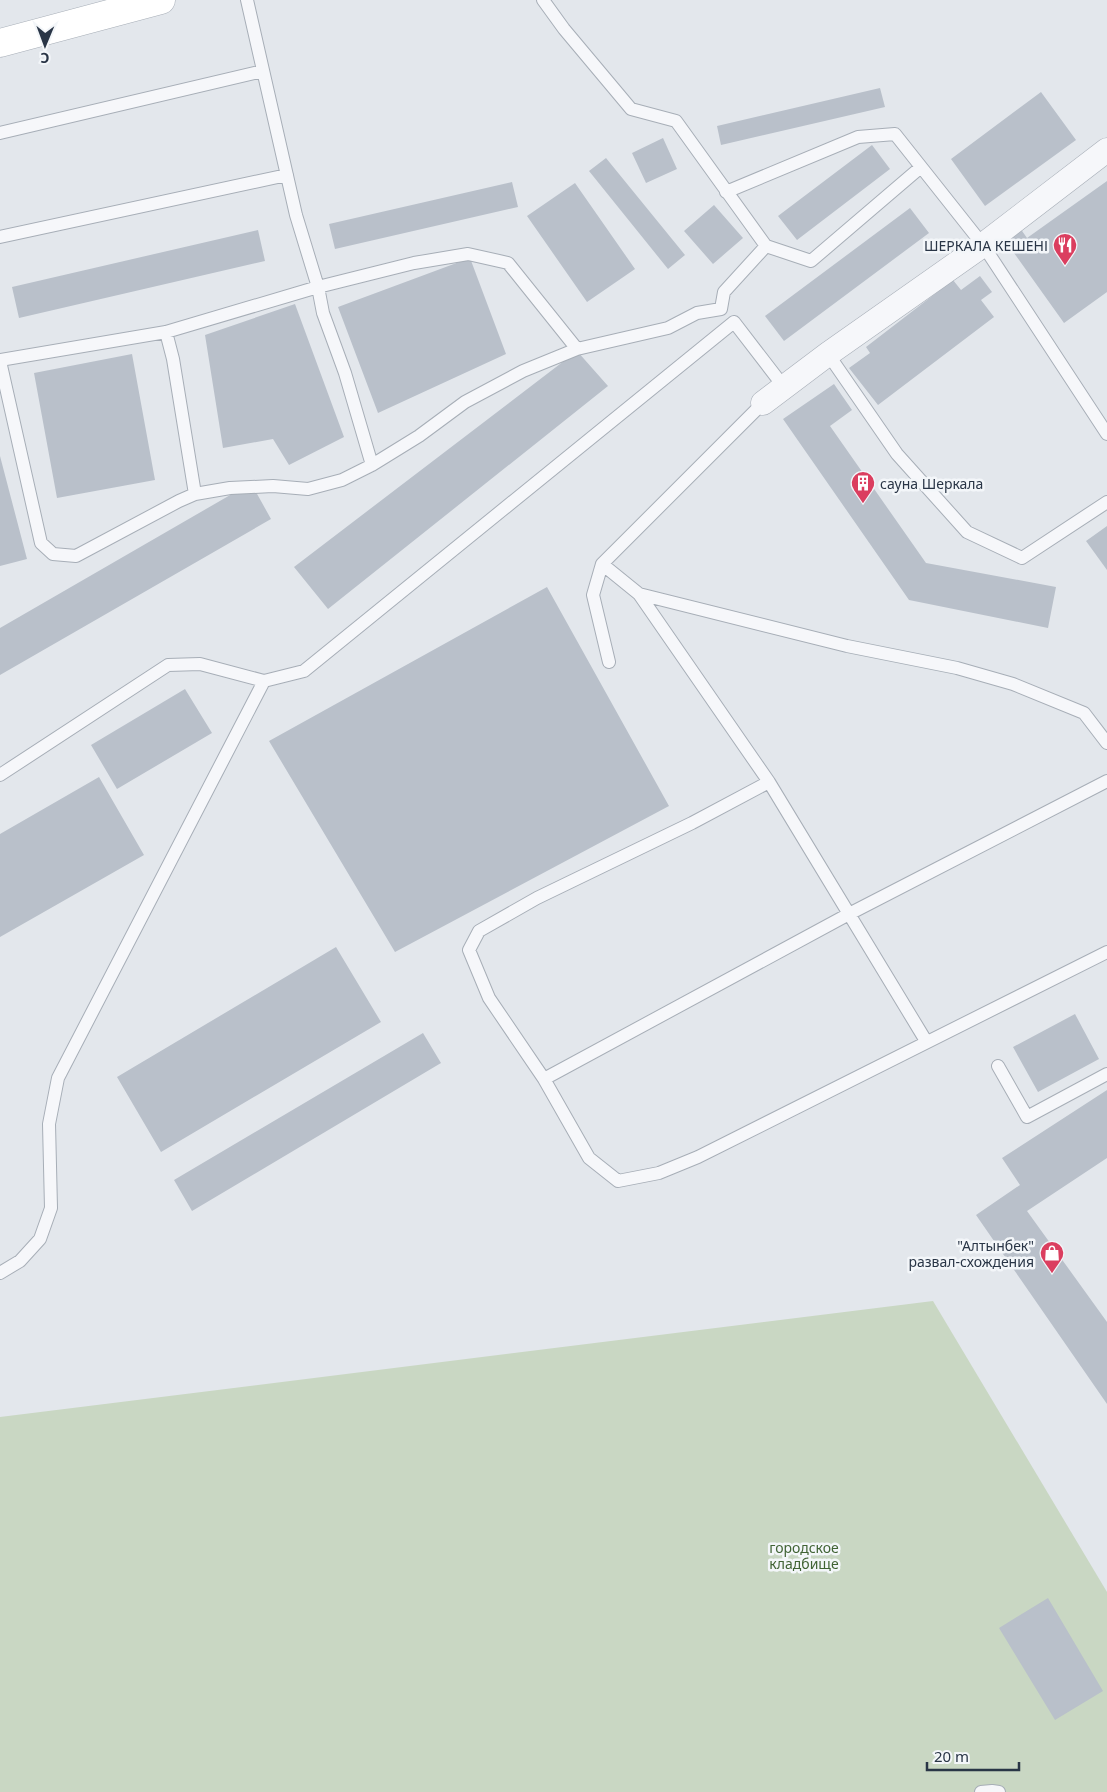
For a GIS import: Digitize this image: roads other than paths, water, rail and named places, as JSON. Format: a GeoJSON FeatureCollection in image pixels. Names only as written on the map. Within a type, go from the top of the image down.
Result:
{"type":"FeatureCollection","features":[{"type":"Feature","properties":{"kind":"main road"},"geometry":{"type":"LineString","coordinates":[[0,43],[161,0]]}},
{"type":"Feature","properties":{"kind":"street"},"geometry":{"type":"LineString","coordinates":[[763,403],[828,354],[983,245],[1107,150]]}},
{"type":"Feature","properties":{"kind":"lane"},"geometry":{"type":"LineString","coordinates":[[247,0],[296,215],[324,313],[345,373],[372,465]]}},
{"type":"Feature","properties":{"kind":"lane"},"geometry":{"type":"LineString","coordinates":[[543,0],[564,29],[632,108],[676,121],[766,246],[811,260],[921,167]]}},
{"type":"Feature","properties":{"kind":"lane"},"geometry":{"type":"LineString","coordinates":[[0,133],[263,71]]}},
{"type":"Feature","properties":{"kind":"lane"},"geometry":{"type":"LineString","coordinates":[[726,192],[858,136],[895,134],[983,245],[1107,434]]}},
{"type":"Feature","properties":{"kind":"lane"},"geometry":{"type":"LineString","coordinates":[[0,237],[286,175]]}},
{"type":"Feature","properties":{"kind":"lane"},"geometry":{"type":"LineString","coordinates":[[721,308],[724,292],[766,246]]}},
{"type":"Feature","properties":{"kind":"lane"},"geometry":{"type":"LineString","coordinates":[[577,350],[508,263],[468,254],[414,263],[318,287],[166,332],[0,361],[41,543],[53,554],[76,556],[179,500],[195,494],[230,488],[264,486],[308,489],[342,480],[372,465],[419,436],[465,402],[523,371],[577,350],[668,328],[697,313],[721,308]]}},
{"type":"Feature","properties":{"kind":"lane"},"geometry":{"type":"LineString","coordinates":[[721,308],[784,387]]}},
{"type":"Feature","properties":{"kind":"lane"},"geometry":{"type":"LineString","coordinates":[[0,775],[168,665],[200,664],[264,681],[304,672],[734,322]]}},
{"type":"Feature","properties":{"kind":"lane"},"geometry":{"type":"LineString","coordinates":[[166,332],[173,359],[195,494]]}},
{"type":"Feature","properties":{"kind":"lane"},"geometry":{"type":"LineString","coordinates":[[828,354],[897,454],[967,532],[1022,558],[1107,502]]}},
{"type":"Feature","properties":{"kind":"lane"},"geometry":{"type":"LineString","coordinates":[[609,662],[593,595],[602,564],[763,403]]}},
{"type":"Feature","properties":{"kind":"lane"},"geometry":{"type":"LineString","coordinates":[[602,564],[639,594],[769,782],[926,1041]]}},
{"type":"Feature","properties":{"kind":"lane"},"geometry":{"type":"LineString","coordinates":[[639,594],[847,646],[957,668],[1013,684],[1084,713],[1107,743]]}},
{"type":"Feature","properties":{"kind":"lane"},"geometry":{"type":"LineString","coordinates":[[0,1273],[20,1261],[40,1239],[51,1208],[49,1124],[58,1078],[264,681]]}},
{"type":"Feature","properties":{"kind":"lane"},"geometry":{"type":"LineString","coordinates":[[544,1079],[849,914],[1107,781]]}},
{"type":"Feature","properties":{"kind":"lane"},"geometry":{"type":"LineString","coordinates":[[769,782],[692,823],[537,898],[479,931],[469,950],[489,998],[544,1079],[589,1158],[618,1181],[659,1173],[698,1156],[1107,952]]}},
{"type":"Feature","properties":{"kind":"lane"},"geometry":{"type":"LineString","coordinates":[[998,1066],[1027,1117],[1107,1074]]}},
{"type":"Feature","properties":{"kind":"lane"},"geometry":{"type":"LineString","coordinates":[[981,1792],[999,1792]]}},
{"type":"Feature","properties":{"kind":"place","name":"ШЕРКАЛА КЕШЕНІ"},"geometry":{"type":"Point","coordinates":[1065,266]}},
{"type":"Feature","properties":{"kind":"place","name":"сауна Шеркала"},"geometry":{"type":"Point","coordinates":[863,504]}},
{"type":"Feature","properties":{"kind":"place","name":"\"Алтынбек\" развал-схождения"},"geometry":{"type":"Point","coordinates":[1052,1274]}},
{"type":"Feature","properties":{"kind":"park label","name":"городское кладбище"},"geometry":{"type":"Point","coordinates":[804,1555]}}]}
